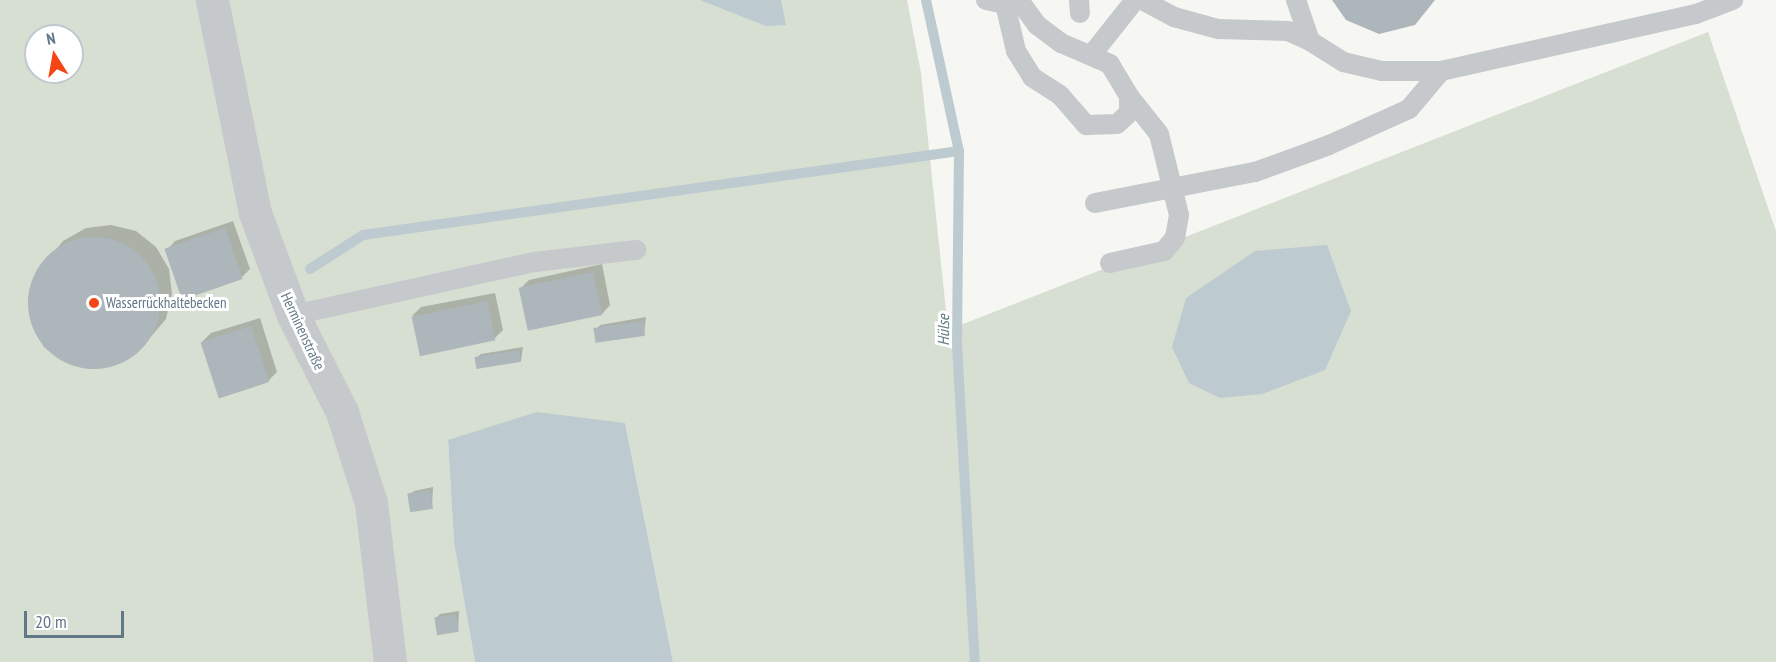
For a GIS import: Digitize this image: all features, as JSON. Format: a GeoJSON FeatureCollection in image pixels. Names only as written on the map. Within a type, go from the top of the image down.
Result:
{"type":"FeatureCollection","features":[{"type":"Feature","properties":{"kind":"street","name":"Herminenstraße"},"geometry":{"type":"LineString","coordinates":[[212,0],[255,213],[293,315],[342,412],[371,503],[390,662]]}},
{"type":"Feature","properties":{"kind":"lane"},"geometry":{"type":"LineString","coordinates":[[986,0],[1013,1],[1045,31],[1093,53],[1110,64],[1129,96],[1159,134],[1179,215],[1175,238],[1164,251],[1110,263]]}},
{"type":"Feature","properties":{"kind":"lane"},"geometry":{"type":"LineString","coordinates":[[1093,53],[1135,0]]}},
{"type":"Feature","properties":{"kind":"lane"},"geometry":{"type":"LineString","coordinates":[[1142,0],[1174,17],[1218,28],[1288,31],[1310,40],[1343,62],[1382,71],[1441,71],[1696,14],[1733,0]]}},
{"type":"Feature","properties":{"kind":"lane"},"geometry":{"type":"LineString","coordinates":[[1296,0],[1310,40]]}},
{"type":"Feature","properties":{"kind":"lane"},"geometry":{"type":"LineString","coordinates":[[1013,1],[1024,68],[1060,95],[1074,117],[1098,128],[1117,124],[1129,112],[1129,96]]}},
{"type":"Feature","properties":{"kind":"lane"},"geometry":{"type":"LineString","coordinates":[[1095,203],[1174,191],[1255,172],[1399,114],[1441,71]]}},
{"type":"Feature","properties":{"kind":"lane"},"geometry":{"type":"LineString","coordinates":[[293,315],[535,262],[636,250]]}},
{"type":"Feature","properties":{"kind":"shaded area"},"geometry":{"type":"Polygon","coordinates":[[[0,0],[907,0],[921,73],[948,330],[1708,32],[1776,231],[1776,662],[673,662],[625,423],[448,441],[454,543],[475,662],[0,662],[0,0]]]}},
{"type":"Feature","properties":{"kind":"shaded area"},"geometry":{"type":"Polygon","coordinates":[[[700,0],[781,0],[786,25],[766,26],[700,0]]]}},
{"type":"Feature","properties":{"kind":"shaded area"},"geometry":{"type":"Polygon","coordinates":[[[1327,245],[1351,311],[1325,370],[1262,394],[1220,398],[1189,383],[1172,347],[1186,298],[1255,251],[1327,245]]]}},
{"type":"Feature","properties":{"kind":"shaded area"},"geometry":{"type":"Polygon","coordinates":[[[537,412],[625,423],[673,662],[475,662],[454,543],[448,440],[537,412]]]}},
{"type":"Feature","properties":{"kind":"building"},"geometry":{"type":"Polygon","coordinates":[[[1332,0],[1435,0],[1415,25],[1379,34],[1346,20],[1332,0]]]}},
{"type":"Feature","properties":{"kind":"building"},"geometry":{"type":"Polygon","coordinates":[[[225,228],[243,279],[182,300],[164,249],[225,228]]]}},
{"type":"Feature","properties":{"kind":"building","name":"Wasserrückhaltebecken"},"geometry":{"type":"Polygon","coordinates":[[[94,237],[119,242],[141,256],[155,278],[160,303],[155,328],[141,350],[119,364],[94,369],[69,364],[47,350],[33,328],[28,303],[33,278],[47,256],[69,242],[94,237]]]}},
{"type":"Feature","properties":{"kind":"building"},"geometry":{"type":"Polygon","coordinates":[[[593,272],[602,315],[528,331],[519,288],[593,272]]]}},
{"type":"Feature","properties":{"kind":"building"},"geometry":{"type":"Polygon","coordinates":[[[487,301],[495,340],[420,356],[412,317],[487,301]]]}},
{"type":"Feature","properties":{"kind":"building"},"geometry":{"type":"Polygon","coordinates":[[[643,321],[645,336],[596,343],[593,328],[643,321]]]}},
{"type":"Feature","properties":{"kind":"building"},"geometry":{"type":"Polygon","coordinates":[[[251,326],[269,382],[219,398],[201,342],[251,326]]]}},
{"type":"Feature","properties":{"kind":"building"},"geometry":{"type":"Polygon","coordinates":[[[519,350],[521,362],[476,369],[475,357],[519,350]]]}},
{"type":"Feature","properties":{"kind":"building"},"geometry":{"type":"Polygon","coordinates":[[[430,490],[433,509],[410,512],[407,494],[430,490]]]}},
{"type":"Feature","properties":{"kind":"building"},"geometry":{"type":"Polygon","coordinates":[[[456,614],[459,632],[437,635],[434,617],[456,614]]]}},
{"type":"Feature","properties":{"kind":"waterway","name":"Hülse"},"geometry":{"type":"LineString","coordinates":[[926,0],[959,151],[957,344],[975,662]]}},
{"type":"Feature","properties":{"kind":"waterway"},"geometry":{"type":"LineString","coordinates":[[310,269],[363,235],[959,151]]}},
{"type":"Feature","properties":{"kind":"place","name":"Wasserrückhaltebecken"},"geometry":{"type":"Point","coordinates":[94,303]}}]}
